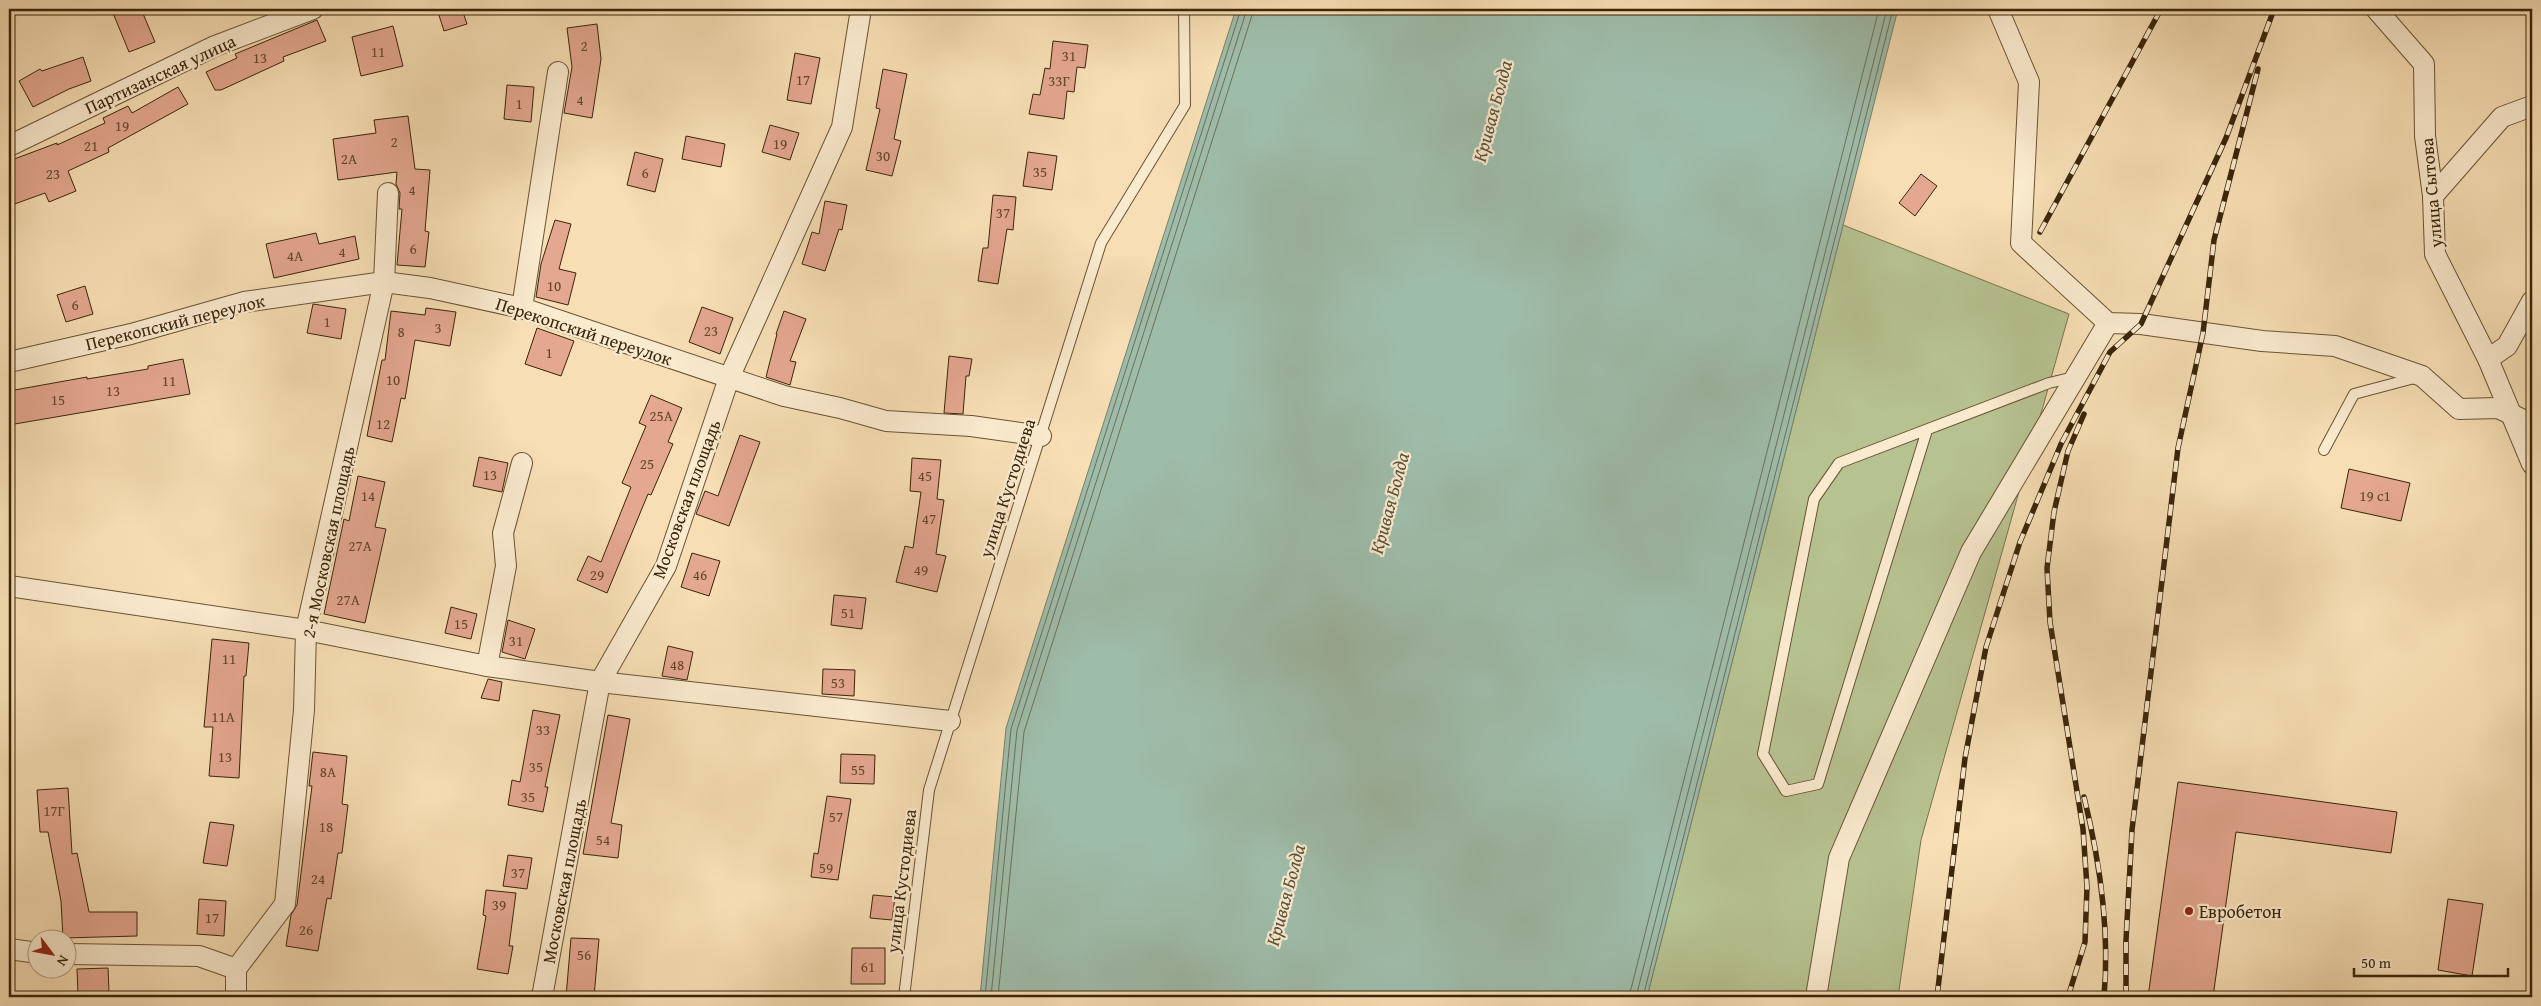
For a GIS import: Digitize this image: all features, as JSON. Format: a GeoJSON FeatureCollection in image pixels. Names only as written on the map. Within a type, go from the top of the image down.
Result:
{"type":"FeatureCollection","features":[{"type":"Feature","properties":{"kind":"street","name":"Партизанская улица"},"geometry":{"type":"LineString","coordinates":[[9,146],[215,46],[313,9]]}},
{"type":"Feature","properties":{"kind":"street","name":"Московская площадь"},"geometry":{"type":"LineString","coordinates":[[542,997],[600,682],[666,566],[729,378],[842,127],[861,9]]}},
{"type":"Feature","properties":{"kind":"street"},"geometry":{"type":"LineString","coordinates":[[1998,9],[2029,82],[2021,243],[2108,323],[2141,324],[2262,341],[2335,346],[2422,376],[2459,409],[2498,408],[2511,412],[2532,424]]}},
{"type":"Feature","properties":{"kind":"street","name":"улица Сытова"},"geometry":{"type":"LineString","coordinates":[[2376,9],[2424,64],[2425,136],[2433,196],[2435,254],[2488,359],[2532,464]]}},
{"type":"Feature","properties":{"kind":"street"},"geometry":{"type":"LineString","coordinates":[[522,308],[558,72]]}},
{"type":"Feature","properties":{"kind":"street"},"geometry":{"type":"LineString","coordinates":[[2433,196],[2502,117],[2532,106]]}},
{"type":"Feature","properties":{"kind":"street","name":"2-я Московская площадь"},"geometry":{"type":"LineString","coordinates":[[236,969],[285,904],[304,710],[306,630],[384,282],[388,192]]}},
{"type":"Feature","properties":{"kind":"street","name":"Перекопский переулок"},"geometry":{"type":"LineString","coordinates":[[9,362],[131,334],[244,302],[384,282],[430,288],[522,308],[784,396],[886,421],[971,426],[1041,436]]}},
{"type":"Feature","properties":{"kind":"street"},"geometry":{"type":"LineString","coordinates":[[2488,359],[2507,346],[2532,301]]}},
{"type":"Feature","properties":{"kind":"street"},"geometry":{"type":"LineString","coordinates":[[1816,997],[1840,858],[1971,552],[2108,323]]}},
{"type":"Feature","properties":{"kind":"street"},"geometry":{"type":"LineString","coordinates":[[487,666],[506,566],[503,533],[522,463]]}},
{"type":"Feature","properties":{"kind":"street"},"geometry":{"type":"LineString","coordinates":[[9,586],[306,630],[487,666],[600,682],[950,721]]}},
{"type":"Feature","properties":{"kind":"street"},"geometry":{"type":"LineString","coordinates":[[9,950],[28,952]]}},
{"type":"Feature","properties":{"kind":"street"},"geometry":{"type":"LineString","coordinates":[[78,954],[199,956],[236,969],[236,997]]}},
{"type":"Feature","properties":{"kind":"lane","name":"улица Кустодиева"},"geometry":{"type":"LineString","coordinates":[[904,997],[928,790],[1101,243],[1185,106],[1184,9]]}},
{"type":"Feature","properties":{"kind":"lane"},"geometry":{"type":"LineString","coordinates":[[2324,450],[2354,394],[2422,376]]}},
{"type":"Feature","properties":{"kind":"lane"},"geometry":{"type":"LineString","coordinates":[[1927,430],[1818,784],[1786,791],[1763,754],[1814,499],[1839,463],[2049,383],[2074,377]]}},
{"type":"Feature","properties":{"kind":"green space"},"geometry":{"type":"Polygon","coordinates":[[[1843,225],[2069,314],[1921,840],[1898,997],[1647,997],[1843,225]]]}},
{"type":"Feature","properties":{"kind":"water","name":"Кривая Болда"},"geometry":{"type":"Polygon","coordinates":[[[1236,9],[1898,9],[1647,997],[980,997],[1006,728],[1236,9]]]}},
{"type":"Feature","properties":{"kind":"building"},"geometry":{"type":"Polygon","coordinates":[[[123,9],[141,9],[155,42],[129,52],[113,13],[123,9]]]}},
{"type":"Feature","properties":{"kind":"building"},"geometry":{"type":"Polygon","coordinates":[[[437,9],[462,9],[467,24],[444,31],[437,9]]]}},
{"type":"Feature","properties":{"kind":"building"},"geometry":{"type":"Polygon","coordinates":[[[317,20],[326,41],[283,57],[284,61],[221,90],[215,90],[206,72],[237,58],[235,54],[317,20]]]}},
{"type":"Feature","properties":{"kind":"building"},"geometry":{"type":"Polygon","coordinates":[[[597,24],[601,59],[592,118],[564,113],[572,67],[567,28],[597,24]]]}},
{"type":"Feature","properties":{"kind":"building"},"geometry":{"type":"Polygon","coordinates":[[[393,26],[403,66],[361,76],[352,37],[393,26]]]}},
{"type":"Feature","properties":{"kind":"building"},"geometry":{"type":"Polygon","coordinates":[[[1053,41],[1088,45],[1085,68],[1077,67],[1074,92],[1067,91],[1064,119],[1029,114],[1033,94],[1040,95],[1045,68],[1050,69],[1053,41]]]}},
{"type":"Feature","properties":{"kind":"building"},"geometry":{"type":"Polygon","coordinates":[[[795,53],[820,58],[811,104],[787,100],[795,53]]]}},
{"type":"Feature","properties":{"kind":"building"},"geometry":{"type":"Polygon","coordinates":[[[83,57],[91,81],[69,89],[33,107],[19,81],[40,69],[42,71],[83,57]]]}},
{"type":"Feature","properties":{"kind":"building"},"geometry":{"type":"Polygon","coordinates":[[[883,69],[907,74],[894,139],[901,141],[892,176],[866,170],[880,109],[876,108],[883,69]]]}},
{"type":"Feature","properties":{"kind":"building"},"geometry":{"type":"Polygon","coordinates":[[[507,85],[534,87],[531,122],[504,119],[507,85]]]}},
{"type":"Feature","properties":{"kind":"building"},"geometry":{"type":"Polygon","coordinates":[[[178,87],[188,104],[108,148],[109,152],[68,171],[76,191],[49,202],[45,193],[9,206],[9,161],[57,143],[57,145],[105,123],[103,118],[128,106],[132,113],[178,87]]]}},
{"type":"Feature","properties":{"kind":"building"},"geometry":{"type":"Polygon","coordinates":[[[408,116],[415,169],[430,170],[425,231],[429,232],[425,267],[397,265],[402,209],[399,209],[400,193],[396,184],[397,172],[338,180],[333,139],[376,133],[374,120],[408,116]]]}},
{"type":"Feature","properties":{"kind":"building"},"geometry":{"type":"Polygon","coordinates":[[[770,125],[799,133],[790,160],[762,152],[770,125]]]}},
{"type":"Feature","properties":{"kind":"building"},"geometry":{"type":"Polygon","coordinates":[[[686,136],[725,144],[721,167],[682,159],[686,136]]]}},
{"type":"Feature","properties":{"kind":"building"},"geometry":{"type":"Polygon","coordinates":[[[635,152],[663,159],[655,192],[627,185],[635,152]]]}},
{"type":"Feature","properties":{"kind":"building"},"geometry":{"type":"Polygon","coordinates":[[[1028,152],[1057,156],[1052,190],[1023,186],[1028,152]]]}},
{"type":"Feature","properties":{"kind":"building"},"geometry":{"type":"Polygon","coordinates":[[[1921,174],[1937,186],[1915,216],[1899,203],[1921,174]]]}},
{"type":"Feature","properties":{"kind":"building"},"geometry":{"type":"Polygon","coordinates":[[[993,195],[1016,197],[1013,230],[1007,229],[998,284],[978,281],[983,248],[988,248],[993,195]]]}},
{"type":"Feature","properties":{"kind":"building"},"geometry":{"type":"Polygon","coordinates":[[[825,201],[847,205],[842,230],[839,229],[825,271],[802,264],[812,232],[819,234],[825,201]]]}},
{"type":"Feature","properties":{"kind":"building"},"geometry":{"type":"Polygon","coordinates":[[[555,220],[571,224],[559,269],[576,273],[568,305],[536,297],[541,264],[555,220]]]}},
{"type":"Feature","properties":{"kind":"building"},"geometry":{"type":"Polygon","coordinates":[[[316,233],[319,244],[355,236],[359,259],[274,278],[266,244],[316,233]]]}},
{"type":"Feature","properties":{"kind":"building"},"geometry":{"type":"Polygon","coordinates":[[[85,286],[93,314],[66,322],[57,295],[85,286]]]}},
{"type":"Feature","properties":{"kind":"building"},"geometry":{"type":"Polygon","coordinates":[[[313,304],[346,309],[341,339],[307,333],[313,304]]]}},
{"type":"Feature","properties":{"kind":"building"},"geometry":{"type":"Polygon","coordinates":[[[702,307],[733,318],[720,354],[689,342],[702,307]]]}},
{"type":"Feature","properties":{"kind":"building"},"geometry":{"type":"Polygon","coordinates":[[[426,308],[456,312],[450,346],[415,340],[405,399],[401,398],[392,442],[367,436],[382,360],[385,360],[391,311],[425,315],[426,308]]]}},
{"type":"Feature","properties":{"kind":"building"},"geometry":{"type":"Polygon","coordinates":[[[784,311],[806,319],[790,361],[796,362],[790,385],[766,377],[776,334],[784,311]]]}},
{"type":"Feature","properties":{"kind":"building"},"geometry":{"type":"Polygon","coordinates":[[[537,328],[574,341],[561,376],[525,364],[537,328]]]}},
{"type":"Feature","properties":{"kind":"building"},"geometry":{"type":"Polygon","coordinates":[[[949,356],[972,359],[969,376],[966,376],[963,414],[944,413],[949,356]]]}},
{"type":"Feature","properties":{"kind":"building"},"geometry":{"type":"Polygon","coordinates":[[[183,359],[190,394],[9,425],[9,391],[87,377],[87,379],[148,369],[148,366],[183,359]]]}},
{"type":"Feature","properties":{"kind":"building"},"geometry":{"type":"Polygon","coordinates":[[[651,395],[682,408],[668,442],[673,444],[651,495],[648,494],[607,593],[577,580],[588,556],[601,562],[631,487],[622,483],[646,426],[639,423],[651,395]]]}},
{"type":"Feature","properties":{"kind":"building"},"geometry":{"type":"Polygon","coordinates":[[[740,435],[760,442],[729,526],[696,514],[705,491],[718,496],[740,435]]]}},
{"type":"Feature","properties":{"kind":"building"},"geometry":{"type":"Polygon","coordinates":[[[479,457],[508,463],[502,492],[473,486],[479,457]]]}},
{"type":"Feature","properties":{"kind":"building"},"geometry":{"type":"Polygon","coordinates":[[[912,458],[941,460],[937,499],[944,500],[936,554],[946,556],[937,592],[896,582],[905,546],[913,548],[921,492],[910,491],[912,458]]]}},
{"type":"Feature","properties":{"kind":"building"},"geometry":{"type":"Polygon","coordinates":[[[2349,469],[2410,483],[2401,521],[2341,508],[2349,469]]]}},
{"type":"Feature","properties":{"kind":"building"},"geometry":{"type":"Polygon","coordinates":[[[358,476],[385,482],[375,527],[386,529],[365,623],[324,614],[344,519],[349,521],[358,476]]]}},
{"type":"Feature","properties":{"kind":"building"},"geometry":{"type":"Polygon","coordinates":[[[692,553],[720,561],[709,596],[681,587],[692,553]]]}},
{"type":"Feature","properties":{"kind":"building"},"geometry":{"type":"Polygon","coordinates":[[[834,595],[866,598],[862,629],[831,625],[834,595]]]}},
{"type":"Feature","properties":{"kind":"building"},"geometry":{"type":"Polygon","coordinates":[[[451,607],[477,614],[471,639],[445,633],[451,607]]]}},
{"type":"Feature","properties":{"kind":"building"},"geometry":{"type":"Polygon","coordinates":[[[508,620],[535,629],[525,659],[502,652],[508,620]]]}},
{"type":"Feature","properties":{"kind":"building"},"geometry":{"type":"Polygon","coordinates":[[[212,639],[249,643],[246,676],[244,676],[239,778],[209,776],[213,727],[204,727],[212,639]]]}},
{"type":"Feature","properties":{"kind":"building"},"geometry":{"type":"Polygon","coordinates":[[[668,646],[693,652],[687,680],[662,676],[668,646]]]}},
{"type":"Feature","properties":{"kind":"building"},"geometry":{"type":"Polygon","coordinates":[[[823,669],[855,670],[854,696],[822,694],[823,669]]]}},
{"type":"Feature","properties":{"kind":"building"},"geometry":{"type":"Polygon","coordinates":[[[488,679],[502,682],[499,701],[481,698],[488,679]]]}},
{"type":"Feature","properties":{"kind":"building"},"geometry":{"type":"Polygon","coordinates":[[[533,710],[560,715],[545,787],[548,787],[543,812],[508,805],[512,780],[520,782],[533,710]]]}},
{"type":"Feature","properties":{"kind":"building"},"geometry":{"type":"Polygon","coordinates":[[[608,715],[630,719],[611,823],[622,825],[618,858],[583,854],[608,715]]]}},
{"type":"Feature","properties":{"kind":"building"},"geometry":{"type":"Polygon","coordinates":[[[313,752],[347,756],[342,804],[348,805],[342,853],[338,853],[331,899],[327,898],[318,951],[286,946],[291,915],[297,905],[312,786],[309,786],[313,752]]]}},
{"type":"Feature","properties":{"kind":"building"},"geometry":{"type":"Polygon","coordinates":[[[841,754],[875,755],[874,784],[840,783],[841,754]]]}},
{"type":"Feature","properties":{"kind":"building"},"geometry":{"type":"Polygon","coordinates":[[[2178,782],[2397,812],[2391,853],[2236,832],[2213,997],[2148,997],[2178,782]]]}},
{"type":"Feature","properties":{"kind":"building"},"geometry":{"type":"Polygon","coordinates":[[[68,788],[72,854],[77,853],[89,912],[137,912],[137,936],[78,938],[78,928],[62,928],[61,901],[48,832],[40,832],[37,790],[68,788]]]}},
{"type":"Feature","properties":{"kind":"building"},"geometry":{"type":"Polygon","coordinates":[[[827,796],[851,799],[838,880],[811,877],[814,853],[818,854],[827,796]]]}},
{"type":"Feature","properties":{"kind":"building"},"geometry":{"type":"Polygon","coordinates":[[[210,822],[234,825],[227,866],[203,863],[210,822]]]}},
{"type":"Feature","properties":{"kind":"building"},"geometry":{"type":"Polygon","coordinates":[[[508,855],[532,858],[527,889],[503,886],[508,855]]]}},
{"type":"Feature","properties":{"kind":"building"},"geometry":{"type":"Polygon","coordinates":[[[486,890],[516,893],[509,946],[513,946],[508,974],[477,969],[486,916],[483,915],[486,890]]]}},
{"type":"Feature","properties":{"kind":"building"},"geometry":{"type":"Polygon","coordinates":[[[873,895],[895,897],[892,920],[870,918],[873,895]]]}},
{"type":"Feature","properties":{"kind":"building"},"geometry":{"type":"Polygon","coordinates":[[[199,899],[226,901],[224,936],[197,934],[199,899]]]}},
{"type":"Feature","properties":{"kind":"building"},"geometry":{"type":"Polygon","coordinates":[[[2448,899],[2483,904],[2472,976],[2438,970],[2448,899]]]}},
{"type":"Feature","properties":{"kind":"building"},"geometry":{"type":"Polygon","coordinates":[[[571,938],[599,939],[594,997],[566,997],[571,938]]]}},
{"type":"Feature","properties":{"kind":"building"},"geometry":{"type":"Polygon","coordinates":[[[852,948],[885,948],[885,984],[851,984],[852,948]]]}},
{"type":"Feature","properties":{"kind":"building"},"geometry":{"type":"Polygon","coordinates":[[[108,968],[109,993],[78,995],[78,969],[108,968]]]}},
{"type":"Feature","properties":{"kind":"railway"},"geometry":{"type":"LineString","coordinates":[[2040,232],[2161,9]]}},
{"type":"Feature","properties":{"kind":"railway"},"geometry":{"type":"LineString","coordinates":[[1937,997],[1965,758],[1986,647],[2020,542],[2061,444],[2110,352],[2141,324],[2226,138],[2273,12]]}},
{"type":"Feature","properties":{"kind":"railway"},"geometry":{"type":"LineString","coordinates":[[2126,997],[2126,940],[2132,830],[2178,448],[2203,333],[2214,240],[2258,69]]}},
{"type":"Feature","properties":{"kind":"railway"},"geometry":{"type":"LineString","coordinates":[[2068,997],[2085,942],[2087,887],[2083,829],[2050,622],[2047,568],[2054,512],[2068,451],[2084,414]]}},
{"type":"Feature","properties":{"kind":"railway"},"geometry":{"type":"LineString","coordinates":[[2084,797],[2095,846],[2105,921],[2106,972],[2104,997]]}},
{"type":"Feature","properties":{"kind":"place","name":"Евробетон"},"geometry":{"type":"Point","coordinates":[2189,911]}}]}
